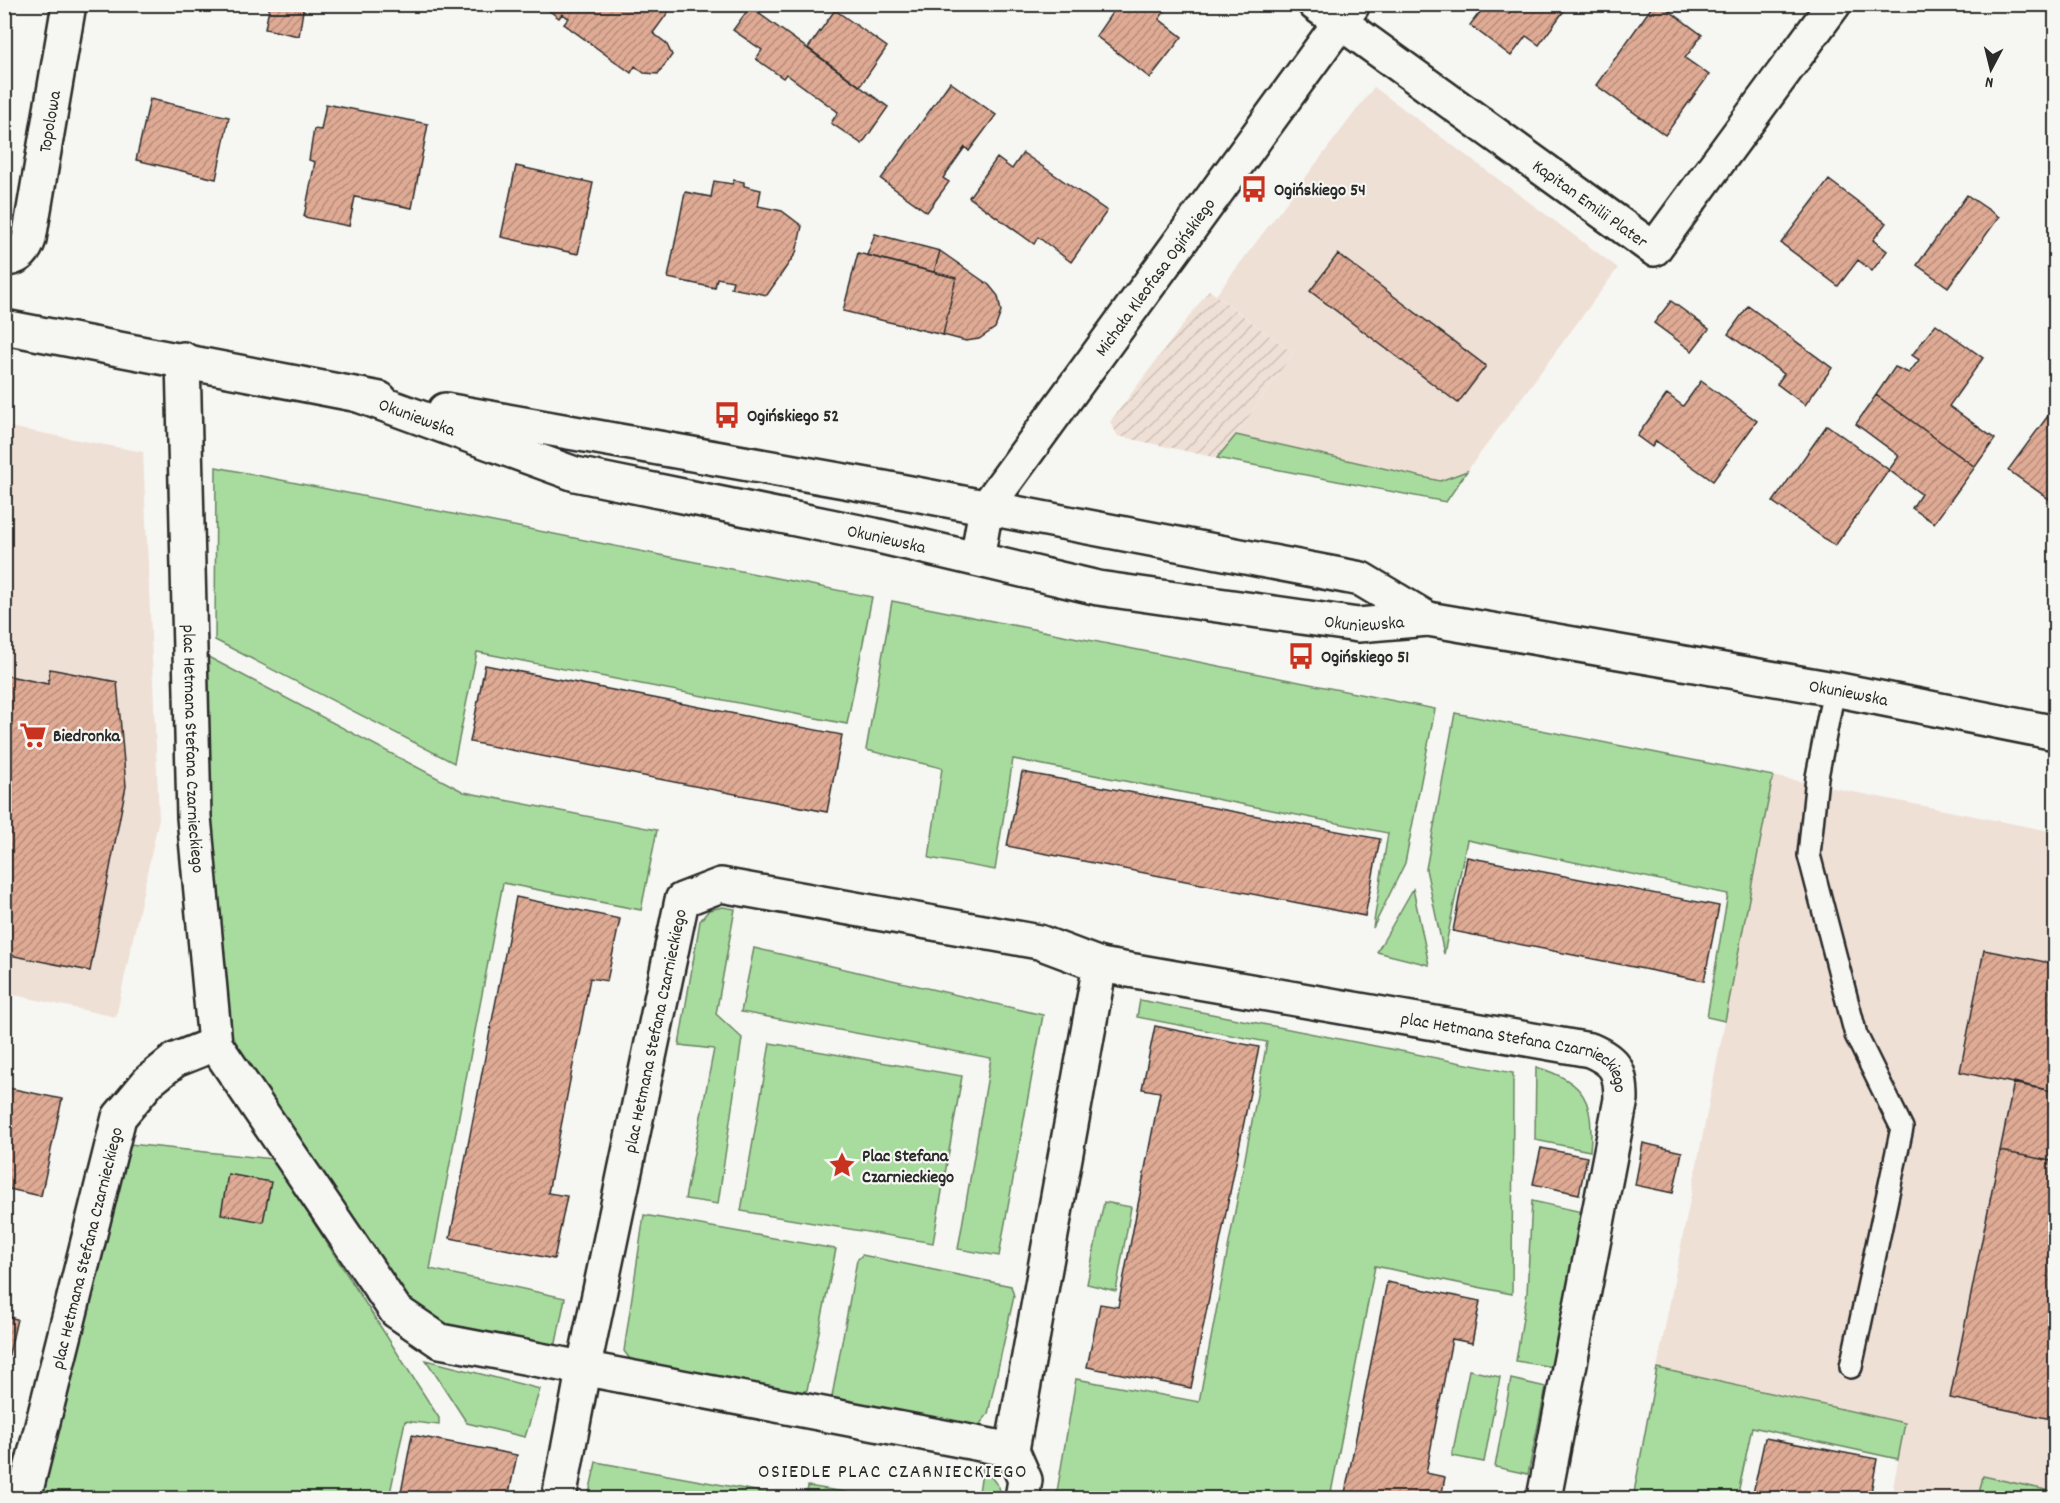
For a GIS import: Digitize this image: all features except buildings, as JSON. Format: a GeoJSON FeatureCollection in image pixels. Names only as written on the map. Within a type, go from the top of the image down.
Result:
{"type":"FeatureCollection","features":[{"type":"Feature","properties":{"kind":"street","name":"Topolowa"},"geometry":{"type":"LineString","coordinates":[[16,249],[69,4]]}},
{"type":"Feature","properties":{"kind":"street","name":"Kapitan Emilii Plater"},"geometry":{"type":"LineString","coordinates":[[1336,11],[1654,249],[1834,4]]}},
{"type":"Feature","properties":{"kind":"street","name":"Michała Kleofasa Ogińskiego"},"geometry":{"type":"LineString","coordinates":[[976,559],[986,508],[1336,11]]}},
{"type":"Feature","properties":{"kind":"street","name":"Okuniewska"},"geometry":{"type":"LineString","coordinates":[[4,327],[183,359],[358,395],[986,508],[1361,579],[1428,619]]}},
{"type":"Feature","properties":{"kind":"street","name":"plac Hetmana Stefana Czarnieckiego"},"geometry":{"type":"LineString","coordinates":[[183,359],[194,817],[215,1044],[396,1311],[440,1341],[583,1371],[1012,1450]]}},
{"type":"Feature","properties":{"kind":"street","name":"Okuniewska"},"geometry":{"type":"LineString","coordinates":[[358,395],[575,474],[874,535],[1098,588],[1358,625],[1428,619],[1834,688],[2055,733]]}},
{"type":"Feature","properties":{"kind":"street","name":"plac Hetmana Stefana Czarnieckiego"},"geometry":{"type":"LineString","coordinates":[[559,1498],[583,1371],[682,900],[721,885],[1039,942],[1100,965],[1590,1050],[1608,1058],[1621,1081],[1620,1099],[1544,1498]]}},
{"type":"Feature","properties":{"kind":"street"},"geometry":{"type":"LineString","coordinates":[[1022,1498],[1025,1480],[1012,1450],[1100,965]]}},
{"type":"Feature","properties":{"kind":"street","name":"plac Hetmana Stefana Czarnieckiego"},"geometry":{"type":"LineString","coordinates":[[24,1498],[119,1117],[149,1081],[175,1060],[215,1044]]}},
{"type":"Feature","properties":{"kind":"lane"},"geometry":{"type":"LineString","coordinates":[[1834,688],[1816,777],[1809,855],[1856,1035],[1902,1128],[1851,1367]]}},
{"type":"Feature","properties":{"kind":"shaded area"},"geometry":{"type":"Polygon","coordinates":[[[1374,87],[1618,268],[1467,471],[1440,481],[1236,435],[1293,353],[1216,295],[1374,87]]]}},
{"type":"Feature","properties":{"kind":"shaded area"},"geometry":{"type":"Polygon","coordinates":[[[1209,290],[1293,353],[1236,435],[1217,458],[1118,436],[1110,422],[1209,290]]]}},
{"type":"Feature","properties":{"kind":"shaded area"},"geometry":{"type":"Polygon","coordinates":[[[4,426],[143,452],[159,818],[116,1017],[5,993],[4,426]]]}},
{"type":"Feature","properties":{"kind":"shaded area"},"geometry":{"type":"Polygon","coordinates":[[[1773,776],[2055,832],[2055,1498],[1891,1498],[1905,1423],[1657,1368],[1773,776]]]}},
{"type":"Feature","properties":{"kind":"green space"},"geometry":{"type":"Polygon","coordinates":[[[1236,435],[1440,481],[1467,471],[1446,502],[1217,458],[1236,435]]]}},
{"type":"Feature","properties":{"kind":"green space"},"geometry":{"type":"Polygon","coordinates":[[[216,467],[872,597],[847,724],[477,652],[454,763],[215,640],[216,467]]]}},
{"type":"Feature","properties":{"kind":"green space"},"geometry":{"type":"Polygon","coordinates":[[[892,601],[1435,709],[1405,863],[1373,928],[1388,833],[1013,759],[995,870],[929,858],[942,768],[866,750],[892,601]]]}},
{"type":"Feature","properties":{"kind":"green space"},"geometry":{"type":"Polygon","coordinates":[[[195,650],[464,792],[657,830],[641,910],[503,883],[430,1269],[565,1298],[554,1353],[451,1333],[405,1299],[224,1039],[195,650]]]}},
{"type":"Feature","properties":{"kind":"green space"},"geometry":{"type":"Polygon","coordinates":[[[1455,713],[1773,776],[1725,1021],[1707,1017],[1728,894],[1467,840],[1444,954],[1426,869],[1455,713]]]}},
{"type":"Feature","properties":{"kind":"green space"},"geometry":{"type":"Polygon","coordinates":[[[1413,889],[1429,965],[1377,952],[1413,889]]]}},
{"type":"Feature","properties":{"kind":"green space"},"geometry":{"type":"Polygon","coordinates":[[[723,907],[735,909],[716,1014],[742,1038],[718,1204],[685,1199],[714,1049],[679,1045],[700,921],[709,910],[723,907]]]}},
{"type":"Feature","properties":{"kind":"green space"},"geometry":{"type":"Polygon","coordinates":[[[754,948],[1043,1015],[999,1256],[958,1249],[991,1058],[741,1012],[754,948]]]}},
{"type":"Feature","properties":{"kind":"green space"},"geometry":{"type":"Polygon","coordinates":[[[1140,1000],[1513,1073],[1512,1294],[1375,1266],[1330,1498],[1056,1498],[1076,1379],[1199,1402],[1267,1042],[1137,1017],[1140,1000]]]}},
{"type":"Feature","properties":{"kind":"green space"},"geometry":{"type":"Polygon","coordinates":[[[770,1043],[962,1076],[933,1243],[741,1211],[770,1043]]]}},
{"type":"Feature","properties":{"kind":"green space"},"geometry":{"type":"Polygon","coordinates":[[[1536,1067],[1566,1079],[1583,1096],[1591,1119],[1590,1151],[1535,1140],[1536,1067]]]}},
{"type":"Feature","properties":{"kind":"green space"},"geometry":{"type":"Polygon","coordinates":[[[120,1143],[273,1159],[439,1418],[439,1425],[405,1421],[389,1498],[30,1498],[120,1143]]]}},
{"type":"Feature","properties":{"kind":"green space"},"geometry":{"type":"Polygon","coordinates":[[[1532,1201],[1582,1212],[1553,1367],[1516,1361],[1527,1293],[1532,1201]]]}},
{"type":"Feature","properties":{"kind":"green space"},"geometry":{"type":"Polygon","coordinates":[[[1104,1202],[1131,1207],[1116,1291],[1087,1284],[1104,1202]]]}},
{"type":"Feature","properties":{"kind":"green space"},"geometry":{"type":"Polygon","coordinates":[[[644,1215],[836,1249],[807,1390],[795,1395],[633,1363],[624,1351],[644,1215]]]}},
{"type":"Feature","properties":{"kind":"green space"},"geometry":{"type":"Polygon","coordinates":[[[862,1255],[1011,1286],[1014,1296],[988,1414],[976,1429],[831,1402],[857,1260],[862,1255]]]}},
{"type":"Feature","properties":{"kind":"green space"},"geometry":{"type":"Polygon","coordinates":[[[426,1360],[540,1389],[525,1437],[467,1423],[426,1360]]]}},
{"type":"Feature","properties":{"kind":"green space"},"geometry":{"type":"Polygon","coordinates":[[[1657,1368],[1905,1423],[1898,1459],[1752,1427],[1737,1498],[1633,1498],[1657,1368]]]}},
{"type":"Feature","properties":{"kind":"green space"},"geometry":{"type":"Polygon","coordinates":[[[1469,1370],[1500,1377],[1484,1462],[1452,1456],[1469,1370]]]}},
{"type":"Feature","properties":{"kind":"green space"},"geometry":{"type":"Polygon","coordinates":[[[1511,1379],[1546,1387],[1528,1474],[1495,1467],[1511,1379]]]}},
{"type":"Feature","properties":{"kind":"green space"},"geometry":{"type":"Polygon","coordinates":[[[596,1462],[795,1498],[588,1498],[596,1462]]]}},
{"type":"Feature","properties":{"kind":"green space"},"geometry":{"type":"Polygon","coordinates":[[[983,1467],[999,1487],[1002,1498],[978,1498],[983,1467]]]}},
{"type":"Feature","properties":{"kind":"green space"},"geometry":{"type":"Polygon","coordinates":[[[1983,1476],[2055,1492],[2055,1498],[1978,1498],[1983,1476]]]}},
{"type":"Feature","properties":{"kind":"green space"},"geometry":{"type":"Polygon","coordinates":[[[808,1486],[880,1498],[806,1498],[808,1486]]]}},
{"type":"Feature","properties":{"kind":"place","name":"Ogińskiego 54"},"geometry":{"type":"Point","coordinates":[1254,189]}},
{"type":"Feature","properties":{"kind":"place","name":"Ogińskiego 52"},"geometry":{"type":"Point","coordinates":[727,415]}},
{"type":"Feature","properties":{"kind":"place","name":"Ogińskiego 51"},"geometry":{"type":"Point","coordinates":[1301,656]}},
{"type":"Feature","properties":{"kind":"place","name":"Biedronka"},"geometry":{"type":"Point","coordinates":[33,735]}},
{"type":"Feature","properties":{"kind":"place","name":"Plac Stefana Czarnieckiego"},"geometry":{"type":"Point","coordinates":[842,1165]}},
{"type":"Feature","properties":{"kind":"district","name":"OSIEDLE PLAC CZARNIECKIEGO"},"geometry":{"type":"Point","coordinates":[893,1470]}}]}
